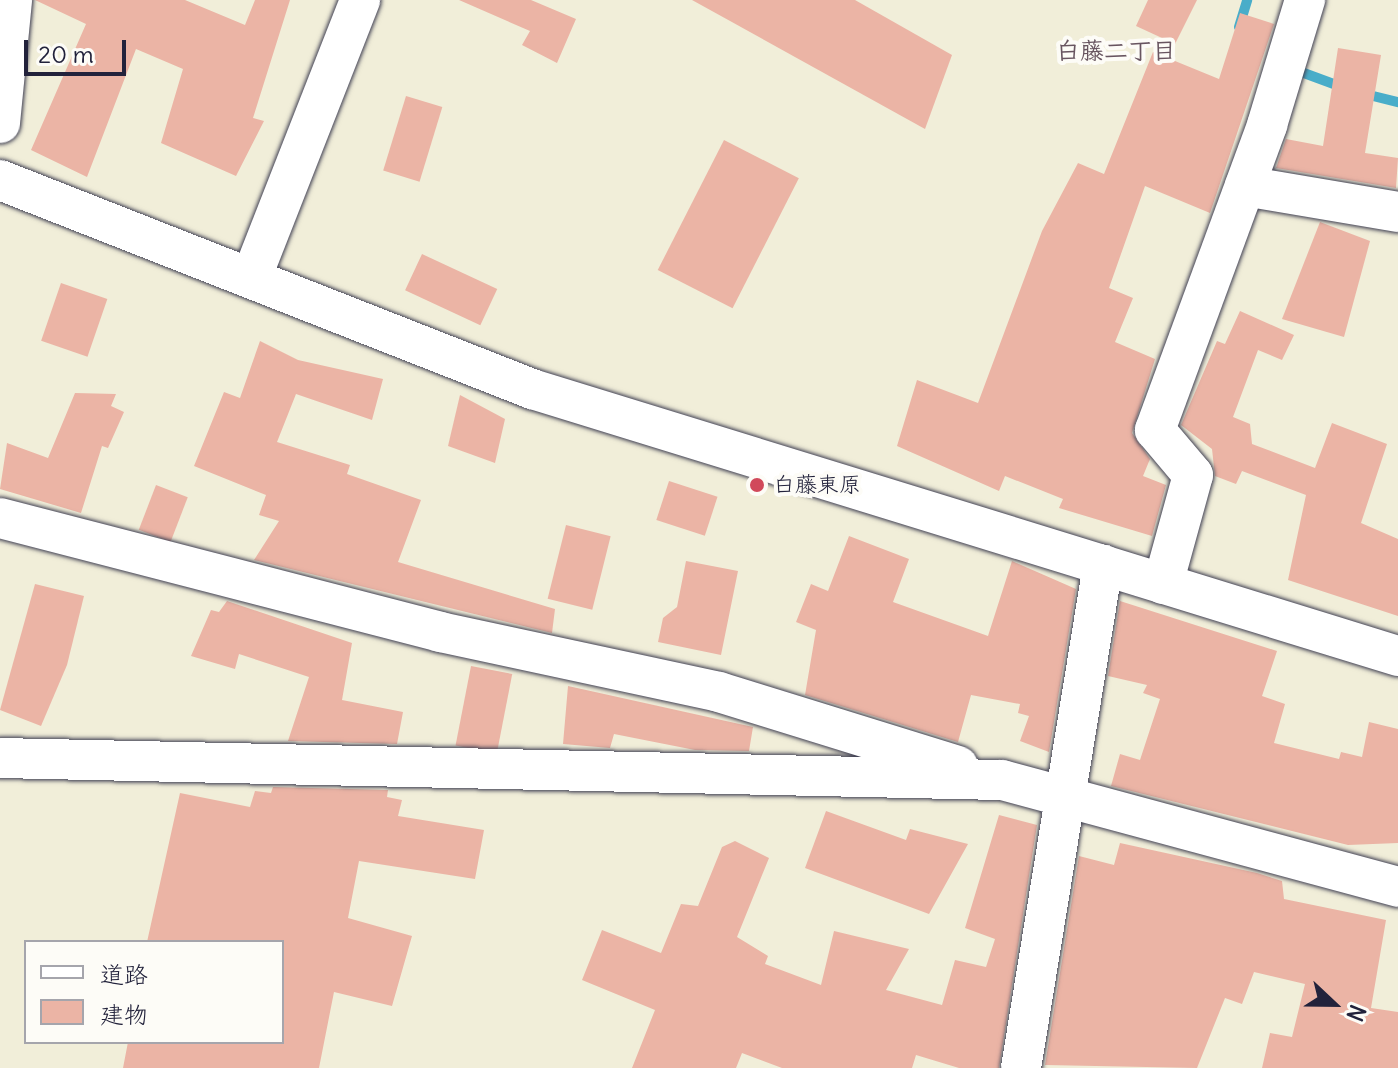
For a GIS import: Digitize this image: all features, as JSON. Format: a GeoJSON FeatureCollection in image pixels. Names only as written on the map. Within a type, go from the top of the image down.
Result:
{"type":"FeatureCollection","features":[{"type":"Feature","properties":{"kind":"street"},"geometry":{"type":"LineString","coordinates":[[0,123],[12,0]]}},
{"type":"Feature","properties":{"kind":"street"},"geometry":{"type":"LineString","coordinates":[[252,276],[360,0]]}},
{"type":"Feature","properties":{"kind":"street"},"geometry":{"type":"LineString","coordinates":[[1163,584],[1193,475],[1155,430],[1245,186],[1305,0]]}},
{"type":"Feature","properties":{"kind":"street"},"geometry":{"type":"LineString","coordinates":[[0,180],[252,276],[532,389],[1398,656]]}},
{"type":"Feature","properties":{"kind":"street"},"geometry":{"type":"LineString","coordinates":[[1245,186],[1398,212]]}},
{"type":"Feature","properties":{"kind":"street"},"geometry":{"type":"LineString","coordinates":[[0,518],[426,628],[719,692],[996,779],[1069,792],[1398,887]]}},
{"type":"Feature","properties":{"kind":"street"},"geometry":{"type":"LineString","coordinates":[[1021,1068],[1069,792],[1103,565]]}},
{"type":"Feature","properties":{"kind":"street"},"geometry":{"type":"LineString","coordinates":[[0,758],[996,779]]}},
{"type":"Feature","properties":{"kind":"building"},"geometry":{"type":"Polygon","coordinates":[[[35,0],[185,0],[245,25],[255,0],[290,0],[253,118],[264,121],[236,176],[161,143],[183,69],[136,49],[87,177],[31,150],[86,24],[35,0]]]}},
{"type":"Feature","properties":{"kind":"building"},"geometry":{"type":"Polygon","coordinates":[[[459,0],[531,0],[576,19],[557,63],[522,45],[530,31],[459,0]]]}},
{"type":"Feature","properties":{"kind":"building"},"geometry":{"type":"Polygon","coordinates":[[[692,0],[855,0],[952,55],[925,129],[692,0]]]}},
{"type":"Feature","properties":{"kind":"building"},"geometry":{"type":"Polygon","coordinates":[[[1148,0],[1197,0],[1175,44],[1136,26],[1148,0]]]}},
{"type":"Feature","properties":{"kind":"building"},"geometry":{"type":"Polygon","coordinates":[[[1240,13],[1274,24],[1210,213],[1145,186],[1109,288],[1133,298],[1115,342],[1155,359],[1132,433],[1150,459],[1143,476],[1166,485],[1152,536],[1059,508],[1063,499],[1005,476],[999,491],[897,446],[917,380],[978,403],[1042,231],[1078,163],[1104,174],[1153,52],[1219,79],[1240,13]]]}},
{"type":"Feature","properties":{"kind":"building"},"geometry":{"type":"Polygon","coordinates":[[[1338,48],[1381,55],[1365,153],[1398,158],[1396,188],[1276,168],[1286,139],[1323,146],[1338,48]]]}},
{"type":"Feature","properties":{"kind":"building"},"geometry":{"type":"Polygon","coordinates":[[[406,96],[442,107],[420,182],[383,171],[406,96]]]}},
{"type":"Feature","properties":{"kind":"building"},"geometry":{"type":"Polygon","coordinates":[[[724,140],[799,178],[733,308],[658,270],[724,140]]]}},
{"type":"Feature","properties":{"kind":"building"},"geometry":{"type":"Polygon","coordinates":[[[1320,222],[1370,241],[1344,337],[1282,319],[1320,222]]]}},
{"type":"Feature","properties":{"kind":"building"},"geometry":{"type":"Polygon","coordinates":[[[422,254],[497,289],[480,325],[405,290],[422,254]]]}},
{"type":"Feature","properties":{"kind":"building"},"geometry":{"type":"Polygon","coordinates":[[[61,283],[107,299],[87,357],[41,341],[61,283]]]}},
{"type":"Feature","properties":{"kind":"building"},"geometry":{"type":"Polygon","coordinates":[[[1240,311],[1294,335],[1282,360],[1258,350],[1233,417],[1250,424],[1252,444],[1315,468],[1332,423],[1387,444],[1361,523],[1398,539],[1398,616],[1288,580],[1306,495],[1242,471],[1236,484],[1215,476],[1212,449],[1181,425],[1217,341],[1225,344],[1240,311]]]}},
{"type":"Feature","properties":{"kind":"building"},"geometry":{"type":"Polygon","coordinates":[[[260,341],[298,360],[383,379],[372,420],[296,394],[277,442],[350,465],[347,474],[421,500],[398,562],[555,609],[552,633],[254,560],[279,521],[259,515],[266,495],[194,466],[224,392],[240,398],[260,341]]]}},
{"type":"Feature","properties":{"kind":"building"},"geometry":{"type":"Polygon","coordinates":[[[75,393],[116,394],[111,406],[124,412],[108,448],[102,446],[81,513],[0,489],[7,443],[48,458],[75,393]]]}},
{"type":"Feature","properties":{"kind":"building"},"geometry":{"type":"Polygon","coordinates":[[[460,395],[505,419],[495,463],[448,446],[460,395]]]}},
{"type":"Feature","properties":{"kind":"building"},"geometry":{"type":"Polygon","coordinates":[[[669,481],[718,497],[705,536],[656,520],[669,481]]]}},
{"type":"Feature","properties":{"kind":"building"},"geometry":{"type":"Polygon","coordinates":[[[156,485],[188,497],[171,542],[139,530],[156,485]]]}},
{"type":"Feature","properties":{"kind":"building"},"geometry":{"type":"Polygon","coordinates":[[[566,525],[611,536],[592,610],[548,599],[566,525]]]}},
{"type":"Feature","properties":{"kind":"building"},"geometry":{"type":"Polygon","coordinates":[[[849,536],[909,559],[893,602],[988,636],[1012,561],[1076,589],[1049,752],[1020,741],[1029,716],[1018,713],[1020,704],[971,695],[958,742],[805,695],[816,630],[796,622],[811,584],[828,591],[849,536]]]}},
{"type":"Feature","properties":{"kind":"building"},"geometry":{"type":"Polygon","coordinates":[[[686,561],[738,571],[721,655],[658,642],[663,618],[677,607],[686,561]]]}},
{"type":"Feature","properties":{"kind":"building"},"geometry":{"type":"Polygon","coordinates":[[[35,584],[84,596],[67,665],[41,726],[0,710],[35,584]]]}},
{"type":"Feature","properties":{"kind":"building"},"geometry":{"type":"Polygon","coordinates":[[[227,601],[352,643],[342,700],[403,712],[397,744],[288,741],[309,677],[239,654],[235,669],[191,656],[211,610],[219,612],[227,601]]]}},
{"type":"Feature","properties":{"kind":"building"},"geometry":{"type":"Polygon","coordinates":[[[1120,601],[1277,651],[1262,696],[1285,704],[1274,743],[1339,759],[1341,752],[1362,757],[1369,722],[1398,729],[1398,843],[1348,845],[1111,786],[1120,754],[1140,760],[1160,699],[1143,693],[1147,685],[1108,676],[1120,601]]]}},
{"type":"Feature","properties":{"kind":"building"},"geometry":{"type":"Polygon","coordinates":[[[471,666],[512,674],[497,754],[456,746],[471,666]]]}},
{"type":"Feature","properties":{"kind":"building"},"geometry":{"type":"Polygon","coordinates":[[[568,686],[753,727],[749,751],[695,750],[614,734],[610,748],[563,744],[568,686]]]}},
{"type":"Feature","properties":{"kind":"building"},"geometry":{"type":"Polygon","coordinates":[[[273,787],[388,790],[387,797],[402,800],[398,816],[484,830],[475,879],[359,861],[348,918],[412,936],[392,1006],[334,992],[319,1068],[123,1068],[128,1044],[284,1044],[284,940],[147,940],[180,793],[250,807],[255,791],[271,793],[273,787]]]}},
{"type":"Feature","properties":{"kind":"building"},"geometry":{"type":"Polygon","coordinates":[[[826,811],[906,840],[910,829],[968,844],[929,914],[805,868],[826,811]]]}},
{"type":"Feature","properties":{"kind":"building"},"geometry":{"type":"Polygon","coordinates":[[[999,815],[1037,825],[999,1068],[959,1068],[916,1055],[912,1068],[782,1068],[742,1053],[736,1068],[632,1068],[655,1010],[582,980],[602,930],[661,953],[681,904],[698,906],[722,847],[735,841],[769,858],[737,937],[768,956],[765,964],[821,985],[834,931],[909,949],[886,990],[942,1005],[955,960],[986,967],[995,939],[965,928],[999,815]]]}},
{"type":"Feature","properties":{"kind":"building"},"geometry":{"type":"Polygon","coordinates":[[[1120,843],[1257,873],[1282,881],[1284,899],[1386,920],[1371,1008],[1398,1012],[1398,1068],[1262,1068],[1270,1033],[1292,1037],[1305,984],[1254,972],[1242,1004],[1225,998],[1197,1068],[1045,1065],[1079,856],[1114,865],[1120,843]]]}},
{"type":"Feature","properties":{"kind":"waterway"},"geometry":{"type":"LineString","coordinates":[[1239,27],[1247,0]]}},
{"type":"Feature","properties":{"kind":"waterway"},"geometry":{"type":"LineString","coordinates":[[1293,69],[1342,87]]}},
{"type":"Feature","properties":{"kind":"waterway"},"geometry":{"type":"LineString","coordinates":[[1361,93],[1398,102]]}},
{"type":"Feature","properties":{"kind":"place","name":"白藤東原"},"geometry":{"type":"Point","coordinates":[757,485]}},
{"type":"Feature","properties":{"kind":"district","name":"白藤二丁目"},"geometry":{"type":"Point","coordinates":[1116,51]}}]}
